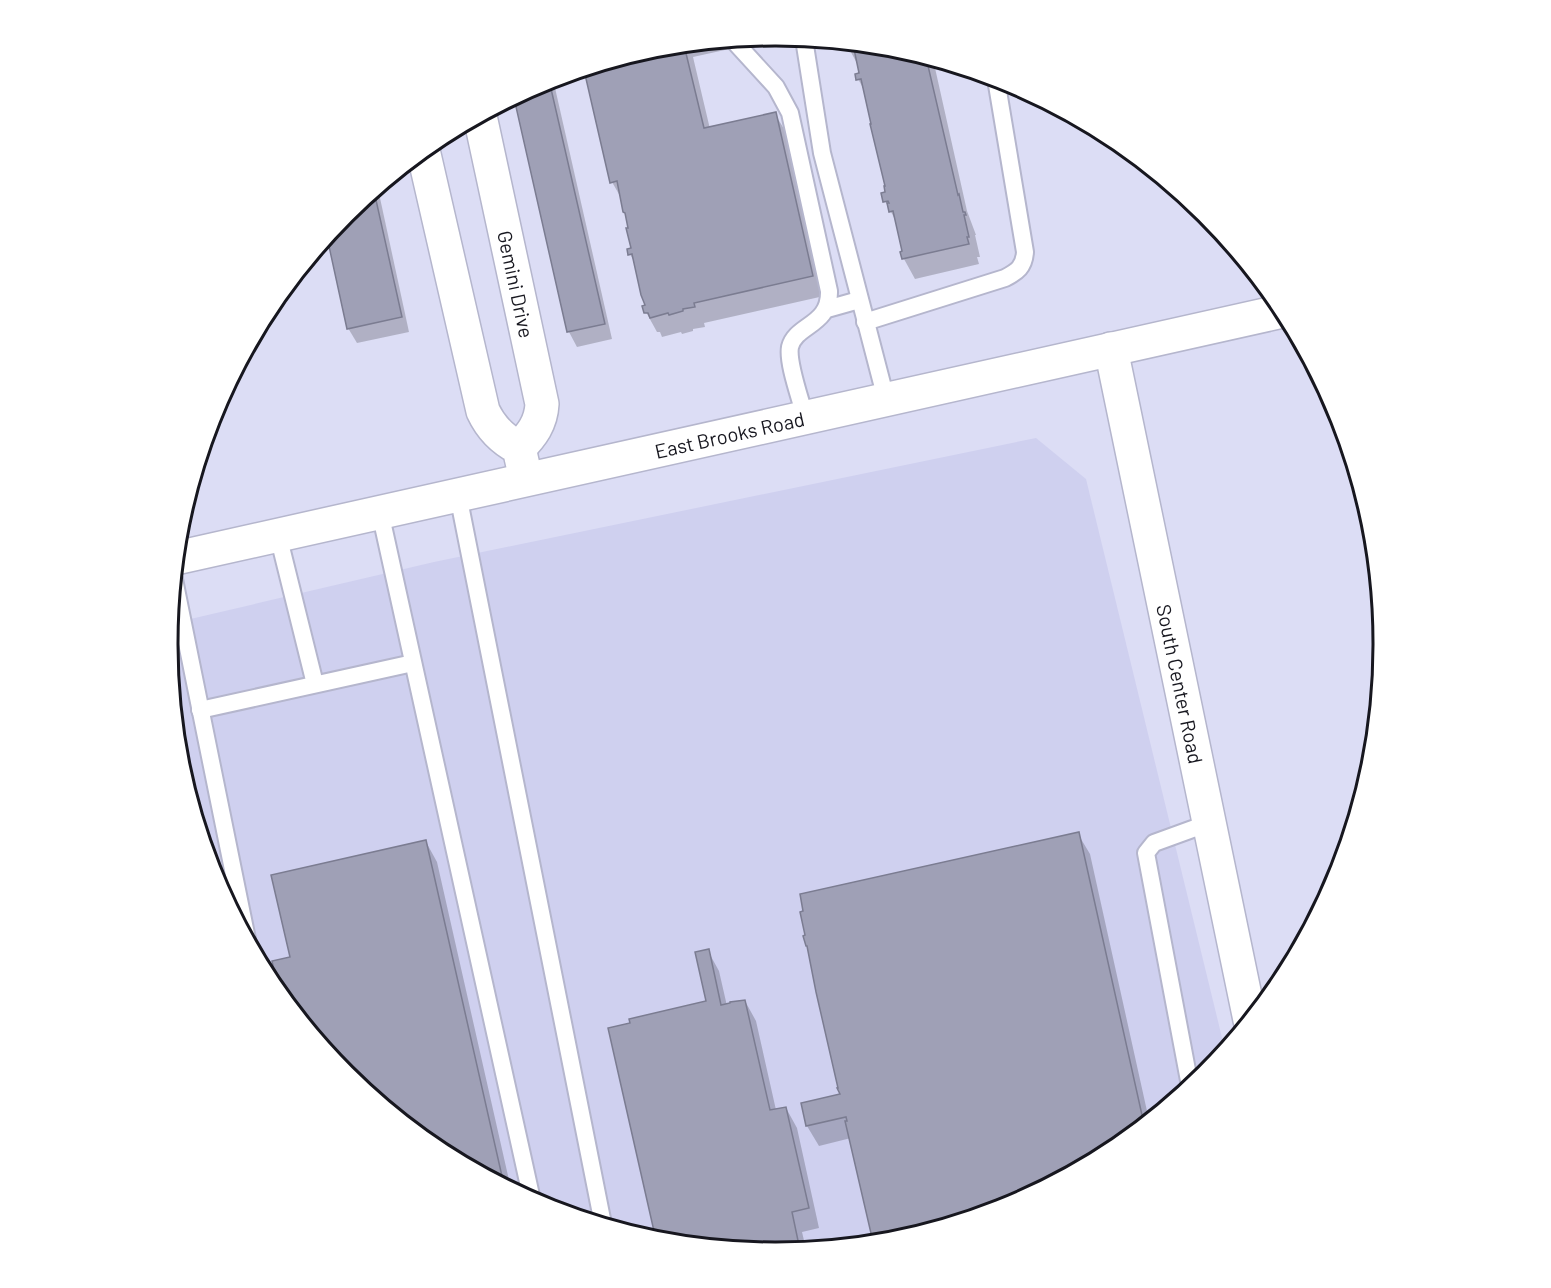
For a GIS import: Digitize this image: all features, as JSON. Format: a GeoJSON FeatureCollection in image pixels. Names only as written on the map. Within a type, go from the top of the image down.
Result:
{"type":"FeatureCollection","features":[{"type":"Feature","properties":{"kind":"street","name":"Gemini Drive"},"geometry":{"type":"LineString","coordinates":[[482,124],[542,404],[541,415],[529,438],[523,463]]}},
{"type":"Feature","properties":{"kind":"street"},"geometry":{"type":"LineString","coordinates":[[425,160],[483,411],[523,463]]}},
{"type":"Feature","properties":{"kind":"street","name":"East Brooks Road"},"geometry":{"type":"LineString","coordinates":[[185,556],[458,495],[523,463],[805,417],[1272,312]]}},
{"type":"Feature","properties":{"kind":"street","name":"South Center Road"},"geometry":{"type":"LineString","coordinates":[[1111,349],[1248,1010]]}},
{"type":"Feature","properties":{"kind":"lane"},"geometry":{"type":"LineString","coordinates":[[740,48],[776,87],[790,113],[829,291],[826,309],[816,321],[796,337],[790,346],[790,359],[805,417]]}},
{"type":"Feature","properties":{"kind":"lane"},"geometry":{"type":"LineString","coordinates":[[805,48],[822,153],[886,399]]}},
{"type":"Feature","properties":{"kind":"lane"},"geometry":{"type":"LineString","coordinates":[[865,322],[1005,278],[1022,266],[1025,252],[998,90]]}},
{"type":"Feature","properties":{"kind":"lane"},"geometry":{"type":"LineString","coordinates":[[826,309],[859,300]]}},
{"type":"Feature","properties":{"kind":"lane"},"geometry":{"type":"LineString","coordinates":[[458,495],[601,1215]]}},
{"type":"Feature","properties":{"kind":"lane"},"geometry":{"type":"LineString","coordinates":[[380,512],[529,1188]]}},
{"type":"Feature","properties":{"kind":"lane"},"geometry":{"type":"LineString","coordinates":[[278,535],[315,684]]}},
{"type":"Feature","properties":{"kind":"lane"},"geometry":{"type":"LineString","coordinates":[[179,604],[241,910]]}},
{"type":"Feature","properties":{"kind":"lane"},"geometry":{"type":"LineString","coordinates":[[200,710],[413,663]]}},
{"type":"Feature","properties":{"kind":"lane"},"geometry":{"type":"LineString","coordinates":[[1188,1075],[1146,854],[1154,843],[1209,823]]}},
{"type":"Feature","properties":{"kind":"shaded area"},"geometry":{"type":"Polygon","coordinates":[[[1036,438],[1086,479],[1223,1040],[1169,1093],[1139,1118],[1107,1141],[1040,1180],[968,1210],[892,1230],[853,1236],[776,1242],[736,1240],[659,1230],[583,1210],[547,1196],[511,1180],[444,1141],[382,1093],[326,1038],[301,1008],[258,943],[223,873],[198,799],[183,722],[178,644],[179,622],[434,562],[1036,438]]]}},
{"type":"Feature","properties":{"kind":"building"},"geometry":{"type":"Polygon","coordinates":[[[855,52],[928,67],[958,195],[966,215],[964,215],[969,244],[902,259],[893,211],[889,212],[888,201],[883,202],[881,193],[885,192],[885,186],[861,79],[856,80],[855,74],[859,73],[855,52]]]}},
{"type":"Feature","properties":{"kind":"building"},"geometry":{"type":"Polygon","coordinates":[[[686,54],[704,128],[776,112],[813,276],[694,303],[695,307],[650,318],[648,313],[644,313],[642,306],[645,305],[632,254],[628,255],[627,249],[631,248],[617,181],[610,183],[586,77],[659,58],[686,54]]]}},
{"type":"Feature","properties":{"kind":"building"},"geometry":{"type":"Polygon","coordinates":[[[551,90],[605,324],[567,332],[516,106],[551,90]]]}},
{"type":"Feature","properties":{"kind":"building"},"geometry":{"type":"Polygon","coordinates":[[[376,200],[402,317],[347,329],[329,247],[376,200]]]}},
{"type":"Feature","properties":{"kind":"building"},"geometry":{"type":"Polygon","coordinates":[[[1079,832],[1142,1115],[1074,1161],[1004,1196],[930,1221],[871,1233],[845,1121],[847,1121],[846,1117],[806,1126],[801,1103],[840,1094],[803,936],[805,935],[800,912],[803,911],[800,894],[1079,832]]]}},
{"type":"Feature","properties":{"kind":"building"},"geometry":{"type":"Polygon","coordinates":[[[426,840],[502,1175],[444,1141],[412,1118],[353,1066],[301,1008],[273,967],[272,961],[290,957],[271,875],[426,840]]]}},
{"type":"Feature","properties":{"kind":"building"},"geometry":{"type":"Polygon","coordinates":[[[709,949],[721,1005],[745,1000],[770,1110],[786,1107],[809,1208],[792,1212],[798,1241],[736,1240],[653,1229],[608,1028],[630,1023],[629,1019],[706,1001],[695,952],[709,949]]]}}]}
